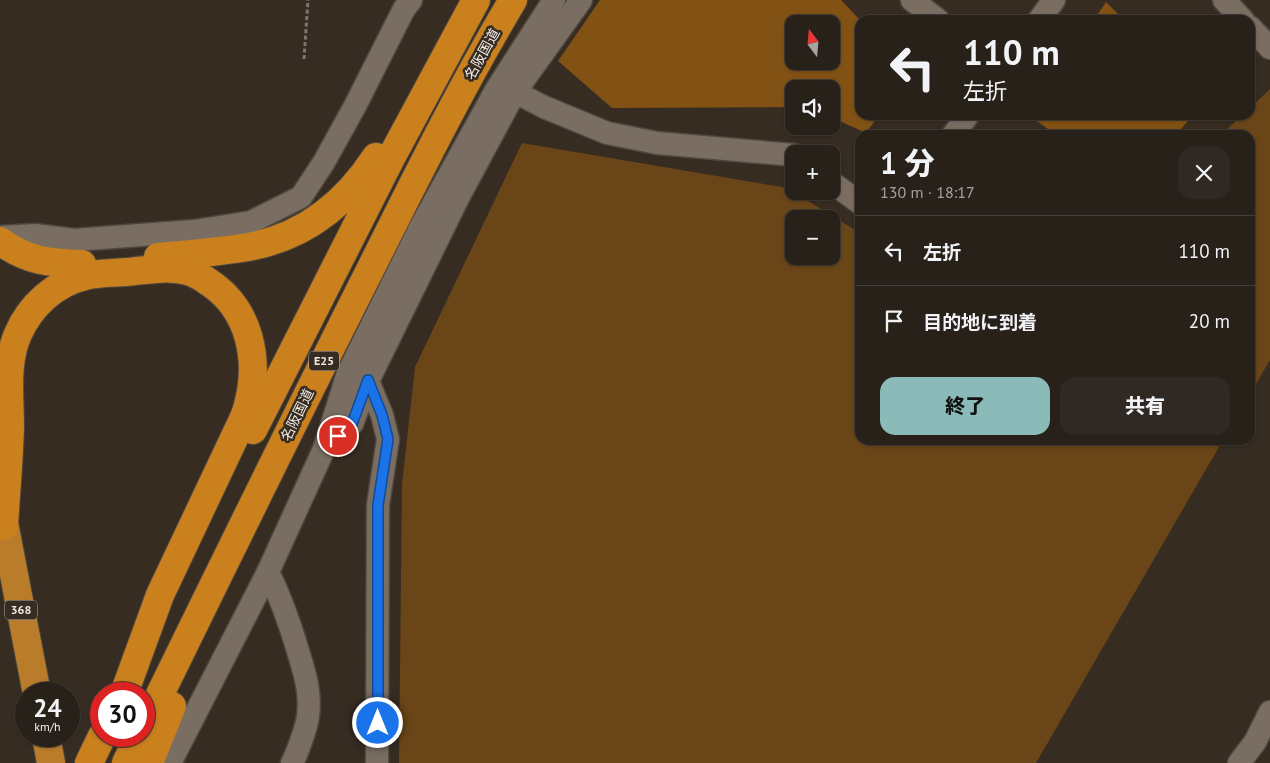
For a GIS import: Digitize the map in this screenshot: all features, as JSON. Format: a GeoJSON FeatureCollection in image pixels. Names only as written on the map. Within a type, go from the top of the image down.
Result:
{"type":"FeatureCollection","features":[{"type":"Feature","properties":{"kind":"highway"},"geometry":{"type":"LineString","coordinates":[[0,239],[10,248],[25,256],[43,261],[82,264],[254,246],[295,232],[333,208],[348,194],[366,172],[383,146],[464,0]]}},
{"type":"Feature","properties":{"kind":"highway","name":"E25"},"geometry":{"type":"LineString","coordinates":[[129,682],[322,291],[476,0]]}},
{"type":"Feature","properties":{"kind":"highway","name":"名阪国道"},"geometry":{"type":"LineString","coordinates":[[155,705],[308,393],[435,142],[481,54],[513,0]]}},
{"type":"Feature","properties":{"kind":"highway"},"geometry":{"type":"LineString","coordinates":[[0,351],[22,307],[34,291],[64,271],[82,264]]}},
{"type":"Feature","properties":{"kind":"highway"},"geometry":{"type":"LineString","coordinates":[[2,514],[10,426],[9,388],[11,359],[18,334],[28,314],[39,301],[68,282],[84,276],[101,273],[170,268],[187,271],[204,278],[218,288],[240,315],[247,332],[251,351],[252,371],[248,406],[160,595],[128,682]]}},
{"type":"Feature","properties":{"kind":"highway"},"geometry":{"type":"LineString","coordinates":[[149,763],[168,715],[282,478],[308,393]]}},
{"type":"Feature","properties":{"kind":"highway","name":"368"},"geometry":{"type":"LineString","coordinates":[[2,514],[36,682]]}},
{"type":"Feature","properties":{"kind":"highway"},"geometry":{"type":"LineString","coordinates":[[89,763],[97,747]]}},
{"type":"Feature","properties":{"kind":"highway"},"geometry":{"type":"LineString","coordinates":[[126,763],[134,747]]}},
{"type":"Feature","properties":{"kind":"street"},"geometry":{"type":"LineString","coordinates":[[0,239],[35,235],[74,240],[194,231],[251,222],[301,197],[324,162],[355,106],[404,9],[412,0]]}},
{"type":"Feature","properties":{"kind":"street"},"geometry":{"type":"LineString","coordinates":[[170,763],[268,572],[324,449],[348,373],[421,226],[496,90],[554,0]]}},
{"type":"Feature","properties":{"kind":"street"},"geometry":{"type":"LineString","coordinates":[[324,449],[352,424],[368,380],[459,196],[515,92],[581,0]]}},
{"type":"Feature","properties":{"kind":"street"},"geometry":{"type":"LineString","coordinates":[[912,0],[932,15]]}},
{"type":"Feature","properties":{"kind":"street"},"geometry":{"type":"LineString","coordinates":[[1043,15],[1054,0]]}},
{"type":"Feature","properties":{"kind":"street"},"geometry":{"type":"LineString","coordinates":[[1224,0],[1238,15]]}},
{"type":"Feature","properties":{"kind":"street"},"geometry":{"type":"LineString","coordinates":[[1255,32],[1270,48]]}},
{"type":"Feature","properties":{"kind":"street"},"geometry":{"type":"LineString","coordinates":[[515,92],[544,107],[607,133],[657,143],[785,154]]}},
{"type":"Feature","properties":{"kind":"street"},"geometry":{"type":"LineString","coordinates":[[956,130],[964,120]]}},
{"type":"Feature","properties":{"kind":"street"},"geometry":{"type":"LineString","coordinates":[[840,189],[855,199]]}},
{"type":"Feature","properties":{"kind":"street"},"geometry":{"type":"LineString","coordinates":[[368,380],[382,415],[388,439],[378,505],[377,763]]}},
{"type":"Feature","properties":{"kind":"street"},"geometry":{"type":"LineString","coordinates":[[268,572],[278,590],[288,616],[308,688],[308,717],[292,763]]}},
{"type":"Feature","properties":{"kind":"street"},"geometry":{"type":"LineString","coordinates":[[1239,763],[1255,742],[1270,712]]}},
{"type":"Feature","properties":{"kind":"path"},"geometry":{"type":"LineString","coordinates":[[304,59],[308,0]]}},
{"type":"Feature","properties":{"kind":"shaded area"},"geometry":{"type":"Polygon","coordinates":[[[600,0],[841,0],[855,15],[855,120],[875,120],[868,130],[859,130],[840,121],[840,80],[785,80],[785,107],[612,108],[558,61],[600,0]]]}},
{"type":"Feature","properties":{"kind":"shaded area"},"geometry":{"type":"Polygon","coordinates":[[[1106,2],[1119,15],[1097,15],[1106,2]]]}},
{"type":"Feature","properties":{"kind":"shaded area"},"geometry":{"type":"Polygon","coordinates":[[[1270,89],[1270,360],[1255,386],[1255,130],[1226,130],[1237,120],[1255,120],[1255,103],[1270,89]]]}},
{"type":"Feature","properties":{"kind":"shaded area"},"geometry":{"type":"Polygon","coordinates":[[[1036,120],[1189,120],[1180,130],[1049,130],[1036,120]]]}},
{"type":"Feature","properties":{"kind":"shaded area"},"geometry":{"type":"Polygon","coordinates":[[[522,143],[785,188],[785,200],[806,200],[823,210],[785,210],[785,265],[840,265],[840,221],[855,230],[855,445],[1220,445],[1036,763],[399,763],[402,484],[415,367],[522,143]]]}},
{"type":"Feature","properties":{"kind":"route"},"geometry":{"type":"LineString","coordinates":[[338,436],[352,424],[368,380],[382,415],[388,439],[378,505],[378,723]]}}]}
